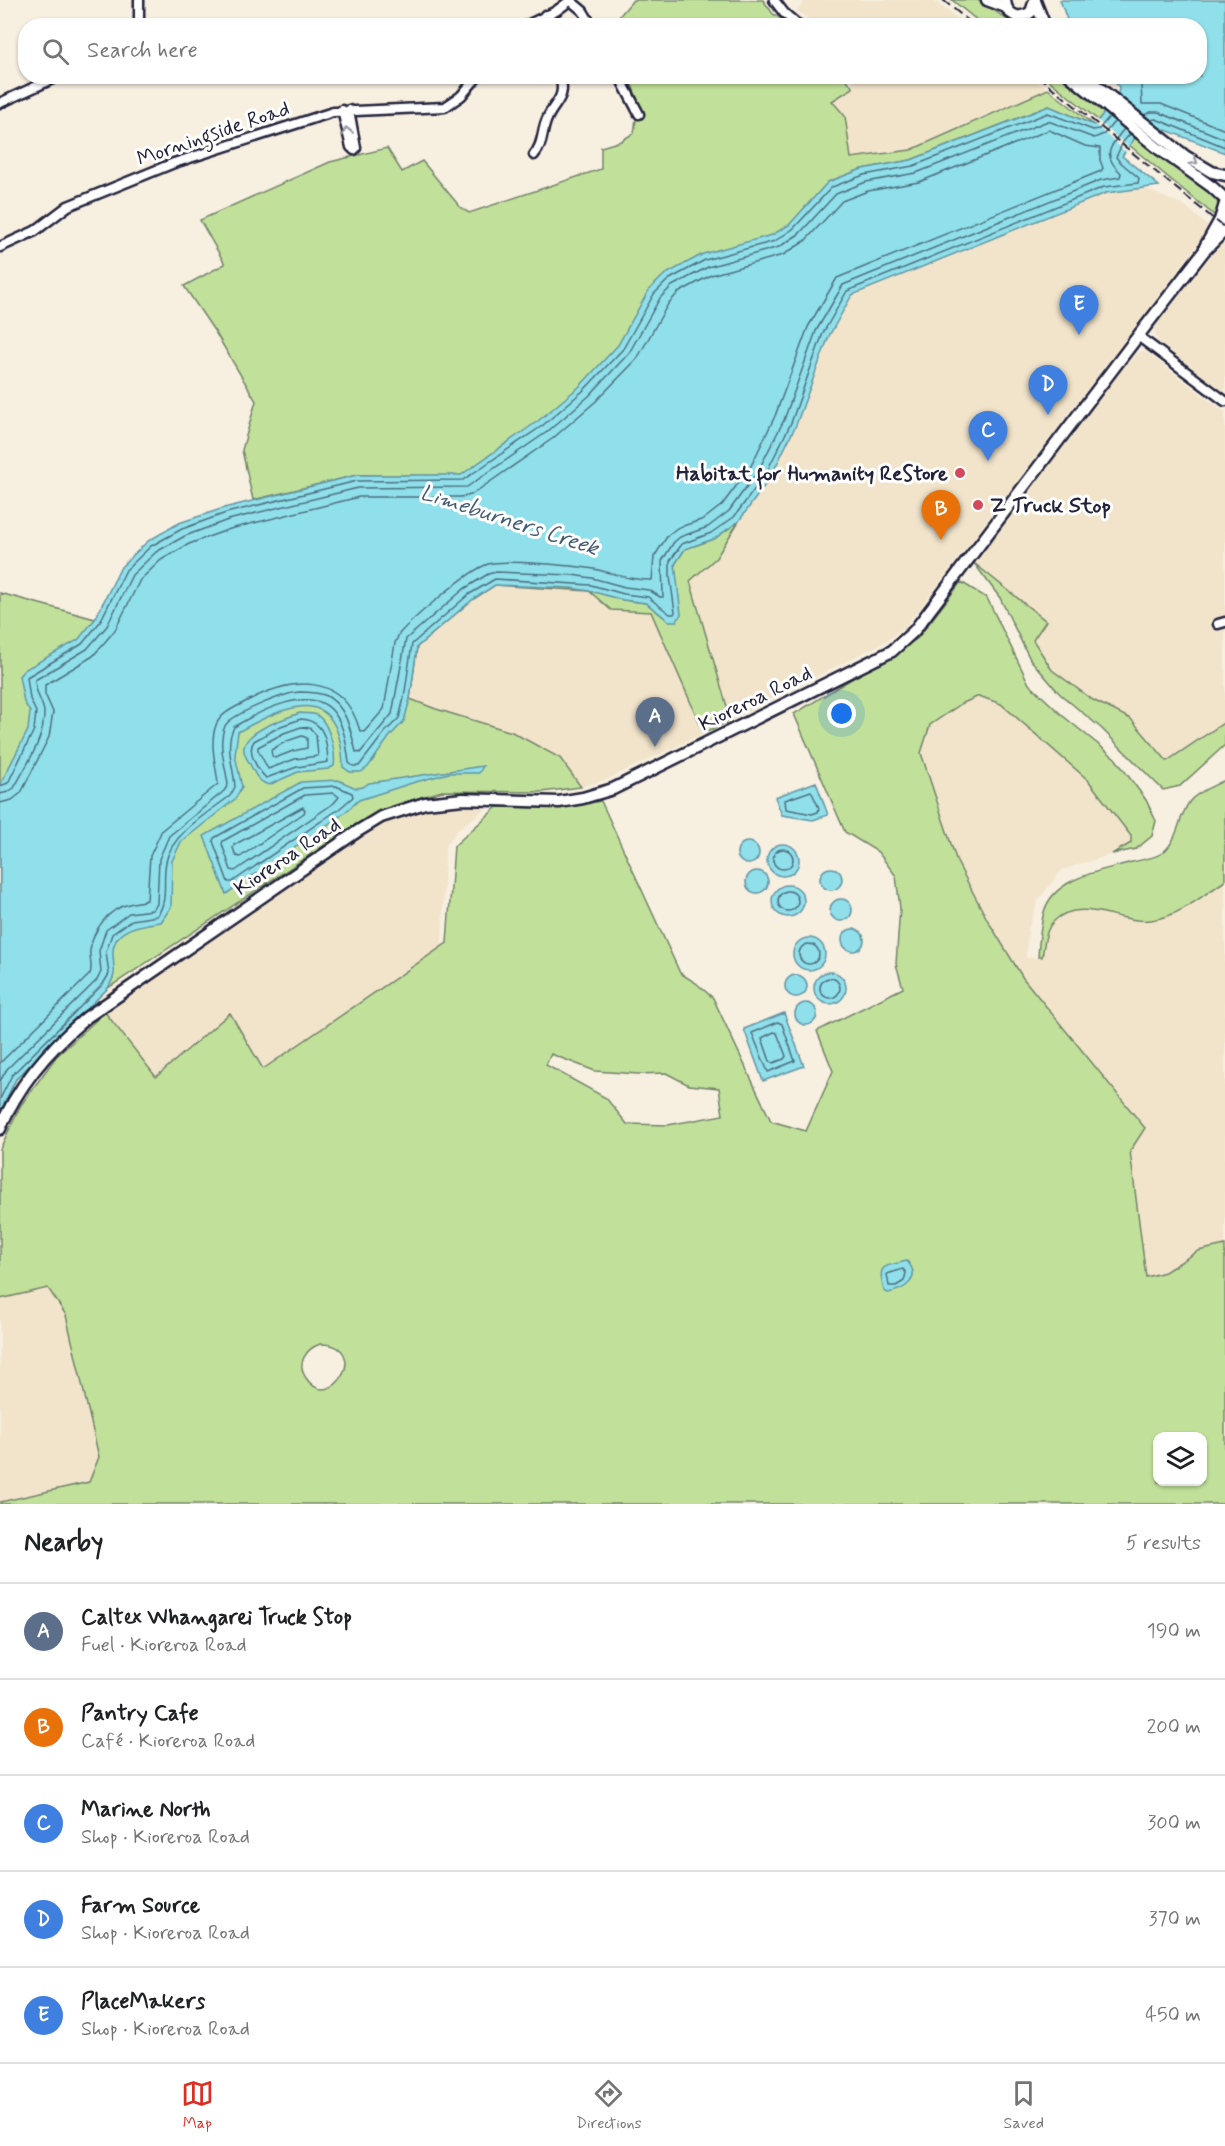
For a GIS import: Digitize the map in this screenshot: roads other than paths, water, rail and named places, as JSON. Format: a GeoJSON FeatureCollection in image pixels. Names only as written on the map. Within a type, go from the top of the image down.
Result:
{"type":"FeatureCollection","features":[{"type":"Feature","properties":{"kind":"main road"},"geometry":{"type":"LineString","coordinates":[[987,0],[1005,4],[1013,15],[1020,17],[1031,12],[1035,0]]}},
{"type":"Feature","properties":{"kind":"main road"},"geometry":{"type":"LineString","coordinates":[[1035,0],[1042,18]]}},
{"type":"Feature","properties":{"kind":"main road"},"geometry":{"type":"LineString","coordinates":[[1083,84],[1162,146],[1179,165],[1225,197]]}},
{"type":"Feature","properties":{"kind":"main road"},"geometry":{"type":"LineString","coordinates":[[1089,84],[1093,90]]}},
{"type":"Feature","properties":{"kind":"main road"},"geometry":{"type":"LineString","coordinates":[[1162,146],[1212,172],[1225,176]]}},
{"type":"Feature","properties":{"kind":"main road"},"geometry":{"type":"LineString","coordinates":[[1225,190],[1225,197]]}},
{"type":"Feature","properties":{"kind":"main road","name":"Kioreroa Road"},"geometry":{"type":"LineString","coordinates":[[1204,250],[1220,220],[1225,204]]}},
{"type":"Feature","properties":{"kind":"main road","name":"Kioreroa Road"},"geometry":{"type":"LineString","coordinates":[[0,1129],[12,1102],[39,1064],[87,1017],[381,817],[411,806],[444,800],[559,802],[613,789],[892,651],[919,625],[1204,250],[1225,230]]}},
{"type":"Feature","properties":{"kind":"street"},"geometry":{"type":"LineString","coordinates":[[139,0],[139,18]]}},
{"type":"Feature","properties":{"kind":"street"},"geometry":{"type":"LineString","coordinates":[[540,18],[562,8],[571,0],[587,18]]}},
{"type":"Feature","properties":{"kind":"street"},"geometry":{"type":"LineString","coordinates":[[774,0],[790,18]]}},
{"type":"Feature","properties":{"kind":"street"},"geometry":{"type":"LineString","coordinates":[[0,103],[42,84]]}},
{"type":"Feature","properties":{"kind":"street","name":"Morningside Road"},"geometry":{"type":"LineString","coordinates":[[0,247],[35,231],[78,201],[174,163],[316,117],[346,110],[445,107],[461,96],[471,84]]}},
{"type":"Feature","properties":{"kind":"street"},"geometry":{"type":"LineString","coordinates":[[534,154],[543,141],[547,119],[561,97],[561,84]]}},
{"type":"Feature","properties":{"kind":"street"},"geometry":{"type":"LineString","coordinates":[[624,84],[639,114]]}},
{"type":"Feature","properties":{"kind":"street"},"geometry":{"type":"LineString","coordinates":[[1138,336],[1225,401]]}},
{"type":"Feature","properties":{"kind":"water","name":"Limeburners Creek"},"geometry":{"type":"Polygon","coordinates":[[[1060,0],[1225,0],[1225,153],[1153,125],[1135,138],[1122,156],[1159,186],[1106,193],[852,295],[829,336],[796,425],[770,478],[739,521],[714,539],[685,549],[675,564],[681,614],[677,621],[669,621],[646,603],[623,600],[590,591],[495,585],[472,600],[417,647],[410,699],[404,721],[368,767],[361,772],[350,772],[343,767],[340,740],[333,722],[322,711],[309,707],[293,708],[276,713],[238,732],[235,755],[242,787],[235,799],[181,842],[172,861],[171,907],[161,922],[128,930],[117,939],[113,956],[114,975],[108,988],[16,1079],[0,1112],[0,785],[28,730],[30,712],[24,702],[19,676],[24,670],[78,640],[95,619],[121,567],[148,541],[179,523],[224,508],[357,475],[461,475],[538,421],[580,386],[618,345],[649,290],[664,275],[703,254],[772,235],[789,225],[828,182],[862,169],[911,160],[1049,106],[1094,125],[1118,96],[1119,87],[1116,84],[1207,84],[1207,18],[1066,18],[1060,0]]]}},
{"type":"Feature","properties":{"kind":"water"},"geometry":{"type":"Polygon","coordinates":[[[300,713],[314,714],[324,722],[333,745],[334,766],[328,769],[298,772],[269,785],[265,784],[257,777],[244,752],[244,747],[252,735],[259,730],[300,713]]]}},
{"type":"Feature","properties":{"kind":"water"},"geometry":{"type":"Polygon","coordinates":[[[483,766],[479,773],[449,773],[359,800],[343,814],[226,894],[204,836],[301,782],[338,780],[356,788],[369,783],[483,766]]]}},
{"type":"Feature","properties":{"kind":"water"},"geometry":{"type":"Polygon","coordinates":[[[816,782],[828,815],[813,820],[782,815],[775,797],[816,782]]]}},
{"type":"Feature","properties":{"kind":"water"},"geometry":{"type":"Polygon","coordinates":[[[748,842],[756,845],[759,853],[756,861],[748,864],[740,861],[737,853],[740,845],[748,842]]]}},
{"type":"Feature","properties":{"kind":"water"},"geometry":{"type":"Polygon","coordinates":[[[783,844],[794,849],[799,860],[794,871],[783,876],[772,871],[767,860],[772,849],[783,844]]]}},
{"type":"Feature","properties":{"kind":"water"},"geometry":{"type":"Polygon","coordinates":[[[831,868],[839,871],[842,879],[839,887],[831,890],[823,887],[820,879],[823,871],[831,868]]]}},
{"type":"Feature","properties":{"kind":"water"},"geometry":{"type":"Polygon","coordinates":[[[757,871],[765,874],[768,882],[765,890],[757,893],[749,890],[746,882],[749,874],[757,871]]]}},
{"type":"Feature","properties":{"kind":"water"},"geometry":{"type":"Polygon","coordinates":[[[788,885],[799,890],[804,901],[799,912],[788,917],[777,912],[772,901],[777,890],[788,885]]]}},
{"type":"Feature","properties":{"kind":"water"},"geometry":{"type":"Polygon","coordinates":[[[841,899],[849,902],[852,910],[849,918],[841,921],[833,918],[830,910],[833,902],[841,899]]]}},
{"type":"Feature","properties":{"kind":"water"},"geometry":{"type":"Polygon","coordinates":[[[853,929],[861,932],[864,940],[861,948],[853,951],[845,948],[842,940],[845,932],[853,929]]]}},
{"type":"Feature","properties":{"kind":"water"},"geometry":{"type":"Polygon","coordinates":[[[809,938],[820,943],[825,954],[820,965],[809,970],[798,965],[793,954],[798,943],[809,938]]]}},
{"type":"Feature","properties":{"kind":"water"},"geometry":{"type":"Polygon","coordinates":[[[830,972],[841,977],[846,988],[841,999],[830,1004],[819,999],[814,988],[819,977],[830,972]]]}},
{"type":"Feature","properties":{"kind":"water"},"geometry":{"type":"Polygon","coordinates":[[[796,975],[804,978],[807,986],[804,994],[796,997],[788,994],[785,986],[788,978],[796,975]]]}},
{"type":"Feature","properties":{"kind":"water"},"geometry":{"type":"Polygon","coordinates":[[[806,1003],[814,1006],[817,1014],[814,1022],[806,1025],[798,1022],[795,1014],[798,1006],[806,1003]]]}},
{"type":"Feature","properties":{"kind":"water"},"geometry":{"type":"Polygon","coordinates":[[[784,1013],[804,1066],[763,1081],[744,1029],[784,1013]]]}},
{"type":"Feature","properties":{"kind":"water"},"geometry":{"type":"Polygon","coordinates":[[[907,1261],[913,1273],[909,1283],[894,1292],[884,1291],[881,1276],[884,1268],[907,1261]]]}},
{"type":"Feature","properties":{"kind":"railway"},"geometry":{"type":"LineString","coordinates":[[943,0],[965,18]]}},
{"type":"Feature","properties":{"kind":"railway"},"geometry":{"type":"LineString","coordinates":[[1048,84],[1225,228]]}},
{"type":"Feature","properties":{"kind":"place","name":"PlaceMakers"},"geometry":{"type":"Point","coordinates":[1079,335]}},
{"type":"Feature","properties":{"kind":"place","name":"Farm Source"},"geometry":{"type":"Point","coordinates":[1048,415]}},
{"type":"Feature","properties":{"kind":"place","name":"Marine North"},"geometry":{"type":"Point","coordinates":[988,461]}},
{"type":"Feature","properties":{"kind":"place","name":"Habitat for Humanity ReStore"},"geometry":{"type":"Point","coordinates":[960,473]}},
{"type":"Feature","properties":{"kind":"place","name":"Z Truck Stop"},"geometry":{"type":"Point","coordinates":[978,505]}},
{"type":"Feature","properties":{"kind":"place","name":"Pantry Cafe"},"geometry":{"type":"Point","coordinates":[941,540]}},
{"type":"Feature","properties":{"kind":"place","name":"Caltex Whangarei Truck Stop"},"geometry":{"type":"Point","coordinates":[655,747]}}]}
